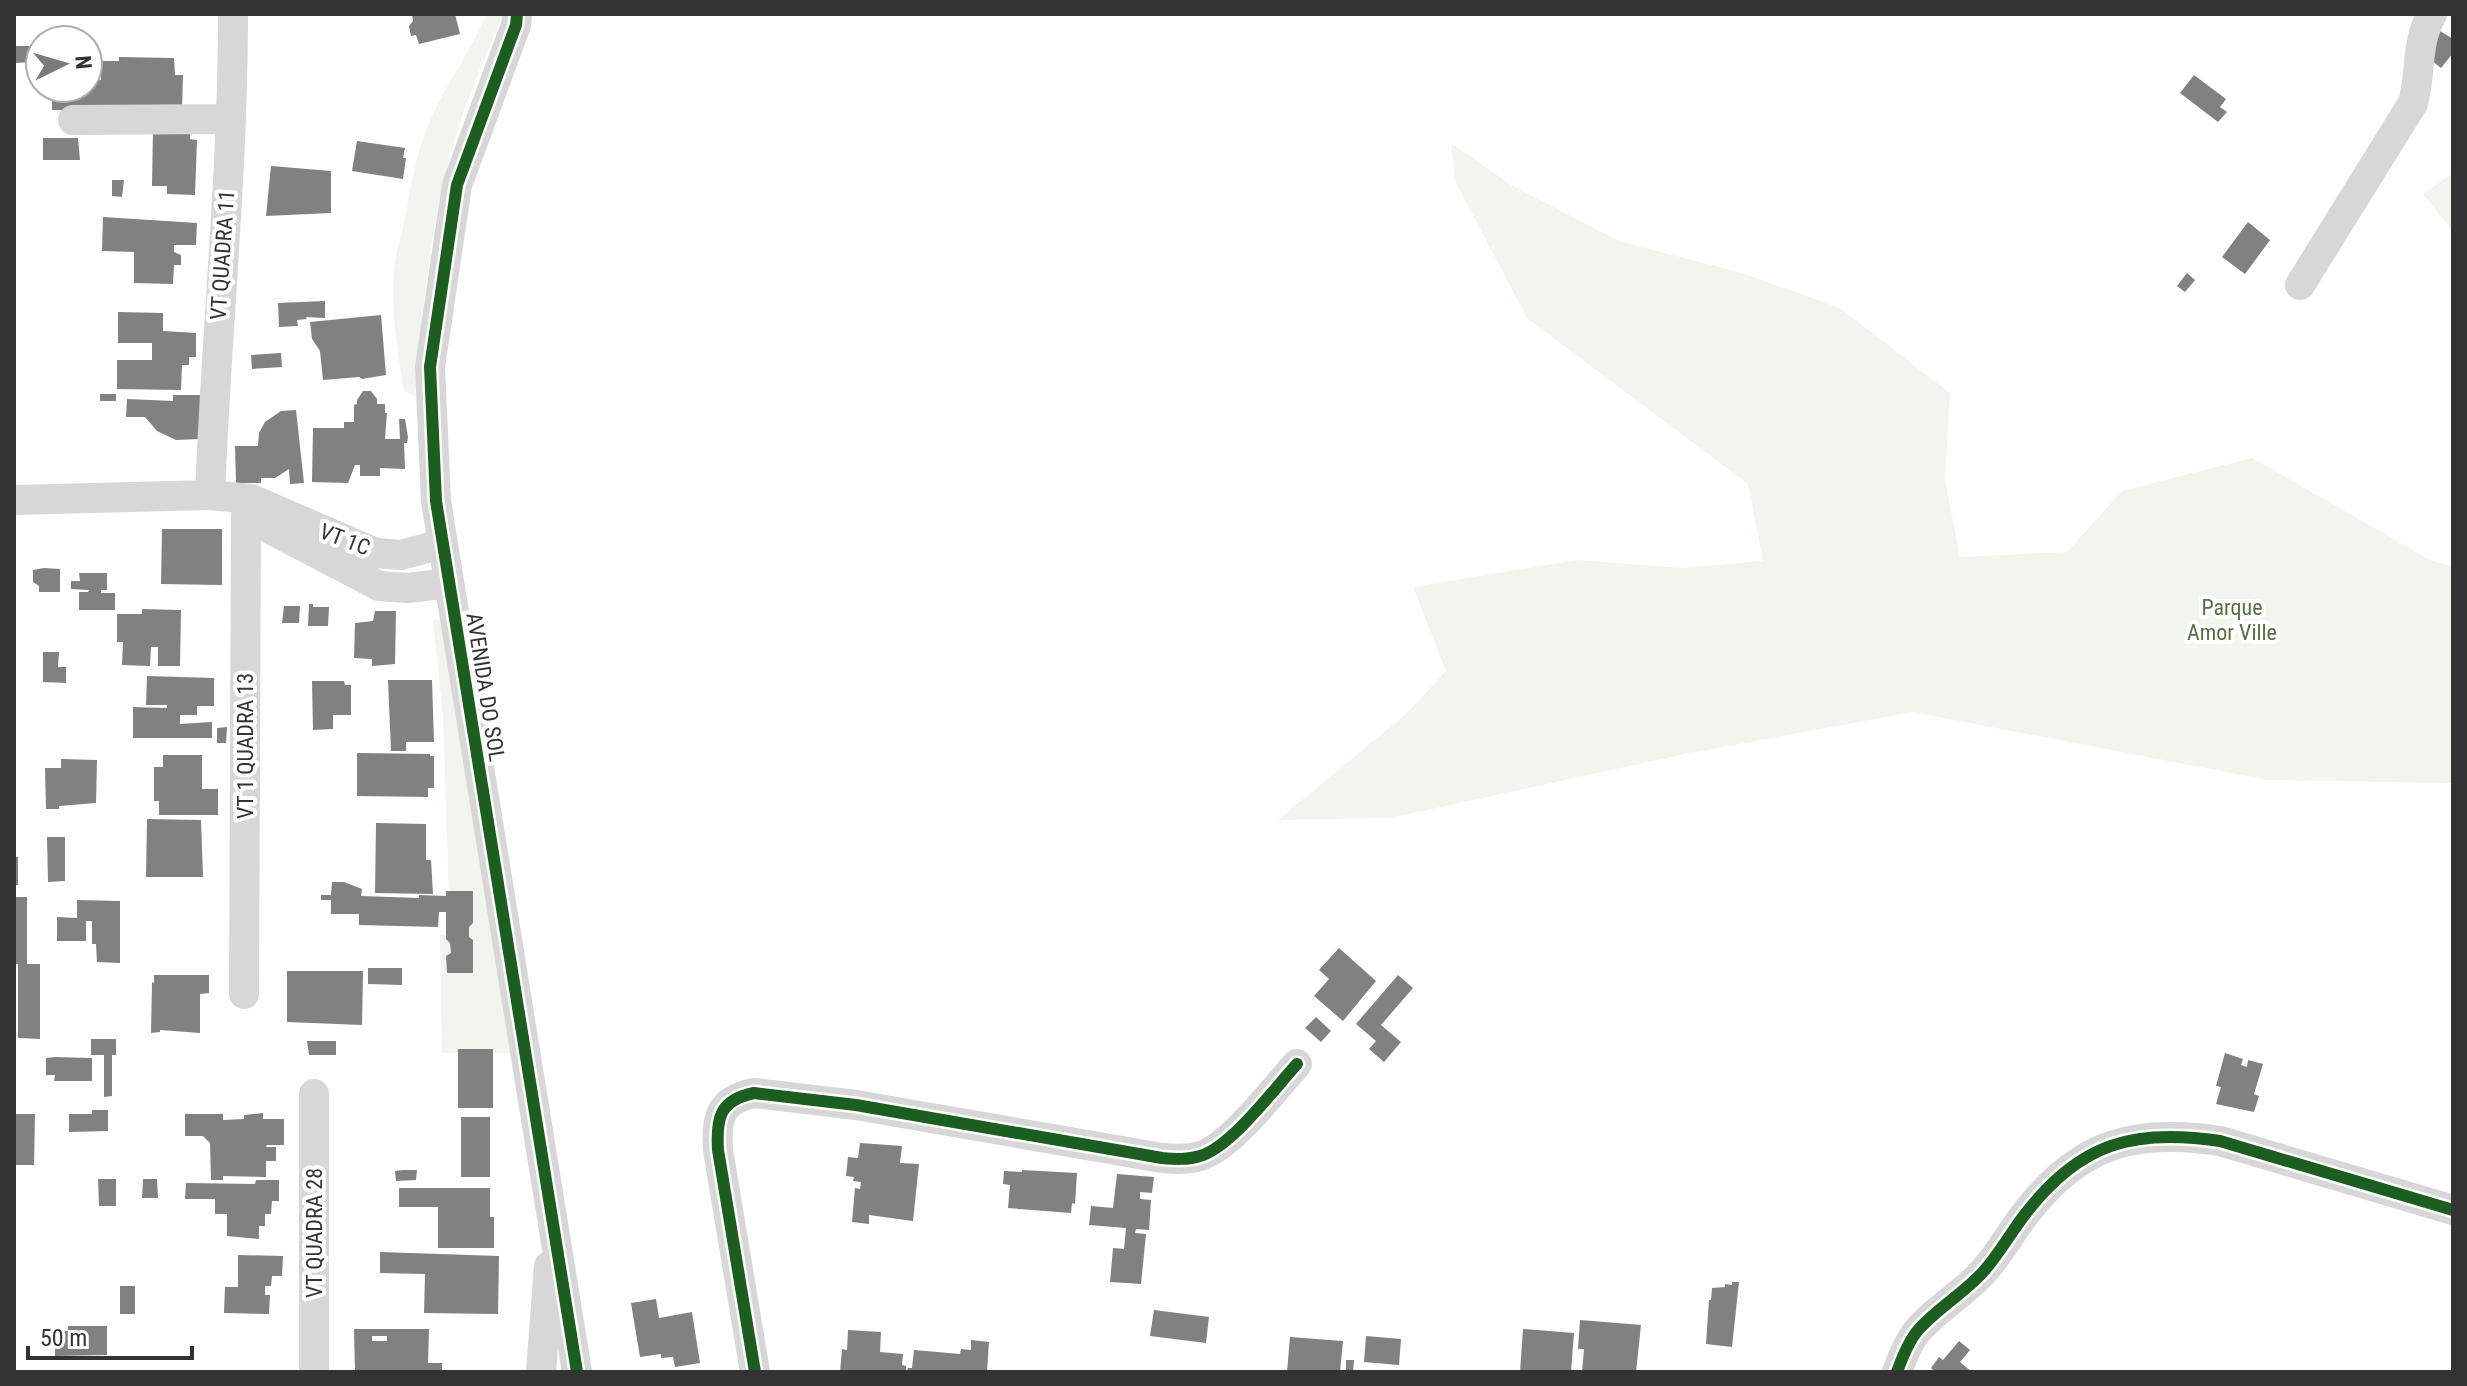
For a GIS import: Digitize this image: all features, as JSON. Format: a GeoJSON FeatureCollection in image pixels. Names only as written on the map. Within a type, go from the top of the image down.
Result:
{"type":"FeatureCollection","features":[{"type":"Feature","properties":{"kind":"street","name":"VT QUADRA 11"},"geometry":{"type":"LineString","coordinates":[[233,14],[230,119],[215,362],[234,502]]}},
{"type":"Feature","properties":{"kind":"street","name":"AVENIDA DO SOL"},"geometry":{"type":"LineString","coordinates":[[517,14],[516,25],[457,185],[430,367],[436,501],[442,544],[577,1372]]}},
{"type":"Feature","properties":{"kind":"street"},"geometry":{"type":"LineString","coordinates":[[2300,285],[2413,103],[2418,83],[2420,44],[2432,14]]}},
{"type":"Feature","properties":{"kind":"street"},"geometry":{"type":"LineString","coordinates":[[73,120],[230,119]]}},
{"type":"Feature","properties":{"kind":"street"},"geometry":{"type":"LineString","coordinates":[[14,500],[234,502],[379,586],[408,588],[449,583]]}},
{"type":"Feature","properties":{"kind":"street","name":"VT 1C"},"geometry":{"type":"LineString","coordinates":[[234,502],[376,553],[401,555],[442,544]]}},
{"type":"Feature","properties":{"kind":"street","name":"VT 1 QUADRA 13"},"geometry":{"type":"LineString","coordinates":[[234,502],[244,994]]}},
{"type":"Feature","properties":{"kind":"street"},"geometry":{"type":"LineString","coordinates":[[376,553],[379,586]]}},
{"type":"Feature","properties":{"kind":"street"},"geometry":{"type":"LineString","coordinates":[[755,1372],[718,1150],[717,1130],[728,1103],[739,1096],[754,1093],[842,1103],[1162,1158],[1184,1159],[1200,1157],[1225,1143],[1297,1064]]}},
{"type":"Feature","properties":{"kind":"street","name":"VT QUADRA 28"},"geometry":{"type":"LineString","coordinates":[[314,1094],[314,1372]]}},
{"type":"Feature","properties":{"kind":"street"},"geometry":{"type":"LineString","coordinates":[[1897,1372],[1917,1330],[1971,1284],[2001,1252],[2023,1216],[2046,1187],[2079,1160],[2103,1148],[2160,1136],[2182,1135],[2220,1141],[2453,1210]]}},
{"type":"Feature","properties":{"kind":"street"},"geometry":{"type":"LineString","coordinates":[[548,1371],[553,1217]]}},
{"type":"Feature","properties":{"kind":"street"},"geometry":{"type":"LineString","coordinates":[[548,1371],[568,1314]]}},
{"type":"Feature","properties":{"kind":"green space"},"geometry":{"type":"Polygon","coordinates":[[[486,14],[503,14],[463,113],[441,194],[425,295],[415,396],[404,391],[399,359],[394,311],[396,258],[426,129],[486,14]]]}},
{"type":"Feature","properties":{"kind":"green space","name":"Parque Amor Ville"},"geometry":{"type":"Polygon","coordinates":[[[1451,143],[1511,185],[1619,241],[1742,273],[1840,308],[1950,393],[1945,480],[1960,557],[2067,552],[2122,491],[2252,458],[2432,561],[2453,566],[2453,783],[2268,780],[1913,712],[1685,754],[1390,818],[1278,820],[1407,713],[1446,671],[1413,587],[1578,560],[1682,568],[1763,561],[1748,484],[1527,318],[1455,181],[1451,143]]]}},
{"type":"Feature","properties":{"kind":"green space"},"geometry":{"type":"Polygon","coordinates":[[[2453,173],[2453,231],[2423,194],[2453,173]]]}},
{"type":"Feature","properties":{"kind":"green space"},"geometry":{"type":"Polygon","coordinates":[[[442,619],[514,1053],[442,1053],[440,935],[450,934],[443,716],[433,620],[442,619]]]}},
{"type":"Feature","properties":{"kind":"building"},"geometry":{"type":"Polygon","coordinates":[[[412,14],[455,14],[460,34],[419,44],[416,35],[411,36],[409,26],[413,21],[412,14]]]}},
{"type":"Feature","properties":{"kind":"building"},"geometry":{"type":"Polygon","coordinates":[[[2440,31],[2453,39],[2453,53],[2441,68],[2423,54],[2440,31]]]}},
{"type":"Feature","properties":{"kind":"building"},"geometry":{"type":"Polygon","coordinates":[[[14,46],[24,46],[24,63],[14,63],[14,46]]]}},
{"type":"Feature","properties":{"kind":"building"},"geometry":{"type":"Polygon","coordinates":[[[119,57],[174,58],[175,75],[183,75],[182,111],[52,110],[52,104],[104,104],[104,61],[119,61],[119,57]]]}},
{"type":"Feature","properties":{"kind":"building"},"geometry":{"type":"Polygon","coordinates":[[[2194,75],[2226,99],[2220,107],[2227,112],[2218,122],[2180,93],[2194,75]]]}},
{"type":"Feature","properties":{"kind":"building"},"geometry":{"type":"Polygon","coordinates":[[[153,129],[190,130],[190,139],[197,140],[195,195],[167,194],[167,186],[152,186],[153,129]]]}},
{"type":"Feature","properties":{"kind":"building"},"geometry":{"type":"Polygon","coordinates":[[[43,138],[78,138],[80,160],[43,160],[43,138]]]}},
{"type":"Feature","properties":{"kind":"building"},"geometry":{"type":"Polygon","coordinates":[[[357,141],[405,148],[403,179],[352,171],[357,141]]]}},
{"type":"Feature","properties":{"kind":"building"},"geometry":{"type":"Polygon","coordinates":[[[271,166],[331,171],[331,213],[266,216],[271,166]]]}},
{"type":"Feature","properties":{"kind":"building"},"geometry":{"type":"Polygon","coordinates":[[[112,180],[124,180],[122,197],[112,196],[112,180]]]}},
{"type":"Feature","properties":{"kind":"building"},"geometry":{"type":"Polygon","coordinates":[[[103,217],[197,223],[196,245],[174,245],[174,252],[181,255],[181,265],[174,265],[173,284],[134,283],[134,252],[102,251],[103,217]]]}},
{"type":"Feature","properties":{"kind":"building"},"geometry":{"type":"Polygon","coordinates":[[[2248,222],[2270,240],[2245,274],[2222,257],[2248,222]]]}},
{"type":"Feature","properties":{"kind":"building"},"geometry":{"type":"Polygon","coordinates":[[[2187,273],[2195,280],[2185,292],[2177,286],[2187,273]]]}},
{"type":"Feature","properties":{"kind":"building"},"geometry":{"type":"Polygon","coordinates":[[[325,301],[325,318],[306,317],[297,320],[298,326],[279,327],[278,303],[325,301]]]}},
{"type":"Feature","properties":{"kind":"building"},"geometry":{"type":"Polygon","coordinates":[[[118,312],[163,313],[163,331],[196,333],[196,357],[189,357],[189,365],[182,365],[181,390],[117,389],[117,360],[152,360],[152,343],[118,343],[118,312]]]}},
{"type":"Feature","properties":{"kind":"building"},"geometry":{"type":"Polygon","coordinates":[[[381,315],[386,375],[323,380],[320,351],[312,339],[310,322],[381,315]]]}},
{"type":"Feature","properties":{"kind":"building"},"geometry":{"type":"Polygon","coordinates":[[[281,353],[282,367],[252,369],[251,355],[281,353]]]}},
{"type":"Feature","properties":{"kind":"building"},"geometry":{"type":"Polygon","coordinates":[[[363,391],[371,391],[377,404],[385,404],[385,439],[400,439],[399,419],[405,419],[408,437],[407,443],[404,443],[405,469],[380,468],[380,476],[360,476],[360,465],[355,465],[348,483],[312,482],[313,428],[344,428],[344,422],[354,422],[354,405],[363,391]]]}},
{"type":"Feature","properties":{"kind":"building"},"geometry":{"type":"Polygon","coordinates":[[[100,394],[116,394],[116,401],[100,401],[100,394]]]}},
{"type":"Feature","properties":{"kind":"building"},"geometry":{"type":"Polygon","coordinates":[[[173,395],[200,395],[200,439],[176,440],[157,431],[145,417],[126,417],[127,399],[173,401],[173,395]]]}},
{"type":"Feature","properties":{"kind":"building"},"geometry":{"type":"Polygon","coordinates":[[[296,410],[304,483],[290,484],[289,469],[275,478],[261,478],[261,483],[236,483],[235,446],[258,446],[259,433],[265,422],[281,411],[296,410]]]}},
{"type":"Feature","properties":{"kind":"building"},"geometry":{"type":"Polygon","coordinates":[[[162,529],[222,529],[222,585],[161,584],[162,529]]]}},
{"type":"Feature","properties":{"kind":"building"},"geometry":{"type":"Polygon","coordinates":[[[60,569],[60,592],[39,592],[39,586],[33,582],[33,570],[60,569]]]}},
{"type":"Feature","properties":{"kind":"building"},"geometry":{"type":"Polygon","coordinates":[[[79,573],[107,573],[107,590],[101,590],[101,593],[115,593],[115,610],[79,610],[79,592],[89,590],[71,589],[71,581],[80,581],[79,573]]]}},
{"type":"Feature","properties":{"kind":"building"},"geometry":{"type":"Polygon","coordinates":[[[309,604],[329,607],[328,626],[308,626],[309,604]]]}},
{"type":"Feature","properties":{"kind":"building"},"geometry":{"type":"Polygon","coordinates":[[[284,606],[300,606],[299,623],[282,623],[284,606]]]}},
{"type":"Feature","properties":{"kind":"building"},"geometry":{"type":"Polygon","coordinates":[[[142,609],[181,610],[180,666],[158,666],[158,647],[151,647],[150,666],[122,665],[123,642],[117,642],[117,614],[142,614],[142,609]]]}},
{"type":"Feature","properties":{"kind":"building"},"geometry":{"type":"Polygon","coordinates":[[[375,611],[396,611],[395,664],[372,666],[372,659],[354,658],[355,623],[373,621],[375,611]]]}},
{"type":"Feature","properties":{"kind":"building"},"geometry":{"type":"Polygon","coordinates":[[[43,652],[59,652],[58,667],[66,667],[66,683],[43,682],[43,652]]]}},
{"type":"Feature","properties":{"kind":"building"},"geometry":{"type":"Polygon","coordinates":[[[147,676],[214,678],[214,706],[197,706],[197,715],[180,715],[180,724],[212,722],[212,738],[133,738],[133,707],[167,708],[167,705],[146,705],[147,676]]]}},
{"type":"Feature","properties":{"kind":"building"},"geometry":{"type":"Polygon","coordinates":[[[388,680],[432,680],[434,742],[406,742],[406,751],[391,751],[388,680]]]}},
{"type":"Feature","properties":{"kind":"building"},"geometry":{"type":"Polygon","coordinates":[[[312,681],[344,681],[345,685],[351,685],[351,715],[333,715],[333,729],[313,730],[312,681]]]}},
{"type":"Feature","properties":{"kind":"building"},"geometry":{"type":"Polygon","coordinates":[[[227,727],[226,743],[217,743],[217,728],[227,727]]]}},
{"type":"Feature","properties":{"kind":"building"},"geometry":{"type":"Polygon","coordinates":[[[357,753],[430,754],[434,756],[434,788],[428,788],[428,797],[357,796],[357,753]]]}},
{"type":"Feature","properties":{"kind":"building"},"geometry":{"type":"Polygon","coordinates":[[[163,755],[202,755],[202,789],[218,789],[218,815],[159,815],[159,801],[154,801],[154,767],[163,767],[163,755]]]}},
{"type":"Feature","properties":{"kind":"building"},"geometry":{"type":"Polygon","coordinates":[[[61,759],[97,760],[96,803],[46,809],[45,768],[61,768],[61,759]]]}},
{"type":"Feature","properties":{"kind":"building"},"geometry":{"type":"Polygon","coordinates":[[[147,819],[201,820],[203,877],[146,877],[147,819]]]}},
{"type":"Feature","properties":{"kind":"building"},"geometry":{"type":"Polygon","coordinates":[[[376,823],[426,824],[426,860],[431,860],[433,894],[375,893],[376,823]]]}},
{"type":"Feature","properties":{"kind":"building"},"geometry":{"type":"Polygon","coordinates":[[[47,837],[65,837],[65,881],[48,882],[47,837]]]}},
{"type":"Feature","properties":{"kind":"building"},"geometry":{"type":"Polygon","coordinates":[[[14,857],[18,857],[18,885],[14,885],[14,857]]]}},
{"type":"Feature","properties":{"kind":"building"},"geometry":{"type":"Polygon","coordinates":[[[332,882],[344,882],[362,889],[361,896],[419,898],[419,895],[446,896],[446,891],[473,891],[473,923],[469,927],[469,937],[473,940],[473,973],[447,973],[446,956],[451,953],[450,943],[446,939],[446,912],[439,912],[438,927],[359,925],[359,914],[331,914],[331,900],[321,900],[321,895],[331,895],[332,882]]]}},
{"type":"Feature","properties":{"kind":"building"},"geometry":{"type":"Polygon","coordinates":[[[14,897],[27,897],[27,964],[40,964],[40,1039],[18,1038],[14,897]]]}},
{"type":"Feature","properties":{"kind":"building"},"geometry":{"type":"Polygon","coordinates":[[[77,900],[120,901],[120,963],[97,962],[96,944],[92,944],[92,921],[86,921],[86,941],[57,941],[57,917],[77,918],[77,900]]]}},
{"type":"Feature","properties":{"kind":"building"},"geometry":{"type":"Polygon","coordinates":[[[1339,948],[1376,981],[1343,1021],[1314,996],[1329,979],[1319,970],[1339,948]]]}},
{"type":"Feature","properties":{"kind":"building"},"geometry":{"type":"Polygon","coordinates":[[[368,968],[402,968],[402,985],[368,984],[368,968]]]}},
{"type":"Feature","properties":{"kind":"building"},"geometry":{"type":"Polygon","coordinates":[[[287,971],[363,971],[362,1025],[287,1022],[287,971]]]}},
{"type":"Feature","properties":{"kind":"building"},"geometry":{"type":"Polygon","coordinates":[[[154,975],[209,975],[209,993],[200,994],[200,1033],[160,1030],[151,1033],[154,975]]]}},
{"type":"Feature","properties":{"kind":"building"},"geometry":{"type":"Polygon","coordinates":[[[1398,975],[1413,988],[1381,1025],[1401,1042],[1384,1062],[1369,1049],[1376,1041],[1356,1024],[1398,975]]]}},
{"type":"Feature","properties":{"kind":"building"},"geometry":{"type":"Polygon","coordinates":[[[1316,1017],[1331,1031],[1321,1042],[1305,1028],[1316,1017]]]}},
{"type":"Feature","properties":{"kind":"building"},"geometry":{"type":"Polygon","coordinates":[[[91,1039],[116,1039],[116,1055],[112,1055],[112,1096],[104,1097],[104,1055],[91,1055],[91,1039]]]}},
{"type":"Feature","properties":{"kind":"building"},"geometry":{"type":"Polygon","coordinates":[[[307,1041],[336,1041],[336,1055],[309,1055],[307,1041]]]}},
{"type":"Feature","properties":{"kind":"building"},"geometry":{"type":"Polygon","coordinates":[[[458,1049],[493,1049],[493,1108],[458,1108],[458,1049]]]}},
{"type":"Feature","properties":{"kind":"building"},"geometry":{"type":"Polygon","coordinates":[[[2225,1053],[2243,1059],[2241,1065],[2247,1067],[2248,1060],[2263,1064],[2254,1094],[2259,1096],[2254,1112],[2216,1104],[2221,1087],[2216,1086],[2225,1053]]]}},
{"type":"Feature","properties":{"kind":"building"},"geometry":{"type":"Polygon","coordinates":[[[46,1058],[92,1058],[92,1081],[54,1081],[55,1075],[46,1075],[46,1058]]]}},
{"type":"Feature","properties":{"kind":"building"},"geometry":{"type":"Polygon","coordinates":[[[92,1110],[108,1110],[108,1131],[69,1132],[69,1114],[92,1114],[92,1110]]]}},
{"type":"Feature","properties":{"kind":"building"},"geometry":{"type":"Polygon","coordinates":[[[263,1113],[263,1119],[284,1119],[284,1145],[266,1147],[276,1147],[276,1161],[266,1161],[266,1177],[223,1176],[223,1180],[211,1180],[210,1143],[203,1136],[185,1136],[185,1114],[223,1114],[223,1120],[244,1119],[244,1115],[263,1113]]]}},
{"type":"Feature","properties":{"kind":"building"},"geometry":{"type":"Polygon","coordinates":[[[14,1114],[35,1114],[34,1165],[14,1165],[14,1114]]]}},
{"type":"Feature","properties":{"kind":"building"},"geometry":{"type":"Polygon","coordinates":[[[461,1117],[490,1117],[490,1177],[461,1177],[461,1117]]]}},
{"type":"Feature","properties":{"kind":"building"},"geometry":{"type":"Polygon","coordinates":[[[860,1143],[902,1146],[900,1163],[919,1164],[913,1221],[869,1215],[869,1224],[852,1222],[855,1188],[860,1189],[861,1182],[846,1176],[848,1157],[858,1158],[860,1143]]]}},
{"type":"Feature","properties":{"kind":"building"},"geometry":{"type":"Polygon","coordinates":[[[417,1170],[416,1180],[396,1181],[395,1171],[417,1170]]]}},
{"type":"Feature","properties":{"kind":"building"},"geometry":{"type":"Polygon","coordinates":[[[1004,1171],[1077,1173],[1075,1204],[1072,1203],[1071,1213],[1008,1208],[1010,1185],[1003,1184],[1004,1171]]]}},
{"type":"Feature","properties":{"kind":"building"},"geometry":{"type":"Polygon","coordinates":[[[1117,1174],[1154,1177],[1152,1193],[1140,1192],[1140,1199],[1151,1200],[1149,1230],[1136,1229],[1135,1233],[1146,1234],[1141,1284],[1110,1282],[1113,1248],[1124,1249],[1126,1228],[1089,1225],[1091,1206],[1113,1208],[1117,1174]]]}},
{"type":"Feature","properties":{"kind":"building"},"geometry":{"type":"Polygon","coordinates":[[[98,1179],[116,1179],[116,1206],[99,1206],[98,1179]]]}},
{"type":"Feature","properties":{"kind":"building"},"geometry":{"type":"Polygon","coordinates":[[[143,1179],[157,1179],[158,1198],[142,1198],[143,1179]]]}},
{"type":"Feature","properties":{"kind":"building"},"geometry":{"type":"Polygon","coordinates":[[[256,1180],[279,1180],[279,1201],[272,1201],[271,1214],[265,1214],[265,1226],[259,1226],[259,1239],[227,1236],[227,1214],[215,1214],[215,1199],[185,1199],[186,1183],[255,1184],[256,1180]]]}},
{"type":"Feature","properties":{"kind":"building"},"geometry":{"type":"Polygon","coordinates":[[[399,1188],[490,1188],[494,1248],[438,1248],[438,1207],[399,1207],[399,1188]]]}},
{"type":"Feature","properties":{"kind":"building"},"geometry":{"type":"Polygon","coordinates":[[[380,1252],[499,1256],[498,1314],[424,1313],[425,1274],[380,1273],[380,1252]]]}},
{"type":"Feature","properties":{"kind":"building"},"geometry":{"type":"Polygon","coordinates":[[[238,1255],[283,1256],[282,1276],[272,1276],[271,1286],[265,1286],[265,1295],[270,1295],[269,1314],[224,1313],[225,1287],[238,1287],[238,1255]]]}},
{"type":"Feature","properties":{"kind":"building"},"geometry":{"type":"Polygon","coordinates":[[[1732,1282],[1739,1282],[1732,1347],[1706,1344],[1712,1288],[1732,1285],[1732,1282]]]}},
{"type":"Feature","properties":{"kind":"building"},"geometry":{"type":"Polygon","coordinates":[[[120,1286],[135,1286],[135,1314],[120,1314],[120,1286]]]}},
{"type":"Feature","properties":{"kind":"building"},"geometry":{"type":"Polygon","coordinates":[[[656,1299],[659,1318],[692,1312],[700,1363],[675,1367],[673,1357],[661,1358],[661,1354],[640,1357],[631,1303],[656,1299]]]}},
{"type":"Feature","properties":{"kind":"building"},"geometry":{"type":"Polygon","coordinates":[[[1154,1310],[1209,1317],[1206,1343],[1150,1336],[1154,1310]]]}},
{"type":"Feature","properties":{"kind":"building"},"geometry":{"type":"Polygon","coordinates":[[[1580,1320],[1641,1325],[1636,1372],[1582,1372],[1584,1349],[1578,1349],[1580,1320]]]}},
{"type":"Feature","properties":{"kind":"building"},"geometry":{"type":"Polygon","coordinates":[[[68,1326],[107,1326],[107,1355],[55,1356],[55,1331],[68,1331],[68,1326]]]}},
{"type":"Feature","properties":{"kind":"building"},"geometry":{"type":"Polygon","coordinates":[[[354,1329],[429,1329],[428,1363],[442,1363],[442,1372],[355,1372],[354,1329]],[[372,1336],[372,1341],[387,1341],[387,1336],[372,1336]]]}},
{"type":"Feature","properties":{"kind":"building"},"geometry":{"type":"Polygon","coordinates":[[[1523,1329],[1574,1333],[1571,1372],[1520,1372],[1523,1329]]]}},
{"type":"Feature","properties":{"kind":"building"},"geometry":{"type":"Polygon","coordinates":[[[848,1330],[881,1332],[880,1352],[903,1354],[902,1365],[906,1366],[906,1372],[840,1372],[842,1349],[847,1350],[848,1330]]]}},
{"type":"Feature","properties":{"kind":"building"},"geometry":{"type":"Polygon","coordinates":[[[1366,1336],[1401,1339],[1399,1365],[1364,1362],[1366,1336]]]}},
{"type":"Feature","properties":{"kind":"building"},"geometry":{"type":"Polygon","coordinates":[[[1290,1337],[1343,1341],[1340,1372],[1287,1372],[1290,1337]]]}},
{"type":"Feature","properties":{"kind":"building"},"geometry":{"type":"Polygon","coordinates":[[[971,1340],[989,1342],[987,1372],[907,1372],[908,1368],[912,1368],[914,1350],[960,1354],[961,1349],[971,1350],[971,1340]]]}},
{"type":"Feature","properties":{"kind":"building"},"geometry":{"type":"Polygon","coordinates":[[[1959,1341],[1970,1350],[1960,1362],[1972,1372],[1935,1372],[1931,1368],[1939,1357],[1943,1360],[1959,1341]]]}},
{"type":"Feature","properties":{"kind":"building"},"geometry":{"type":"Polygon","coordinates":[[[1346,1360],[1354,1360],[1353,1372],[1346,1372],[1346,1360]]]}},
{"type":"Feature","properties":{"kind":"cycle path"},"geometry":{"type":"LineString","coordinates":[[517,14],[516,25],[457,185],[430,367],[436,501],[577,1372]]}},
{"type":"Feature","properties":{"kind":"cycle path"},"geometry":{"type":"LineString","coordinates":[[755,1372],[718,1150],[722,1112],[734,1100],[754,1093],[856,1105],[1162,1158],[1186,1159],[1212,1150],[1238,1130],[1297,1064]]}},
{"type":"Feature","properties":{"kind":"cycle path"},"geometry":{"type":"LineString","coordinates":[[1897,1372],[1919,1329],[1983,1272],[2046,1189],[2088,1156],[2111,1146],[2161,1137],[2220,1141],[2453,1210]]}}]}
